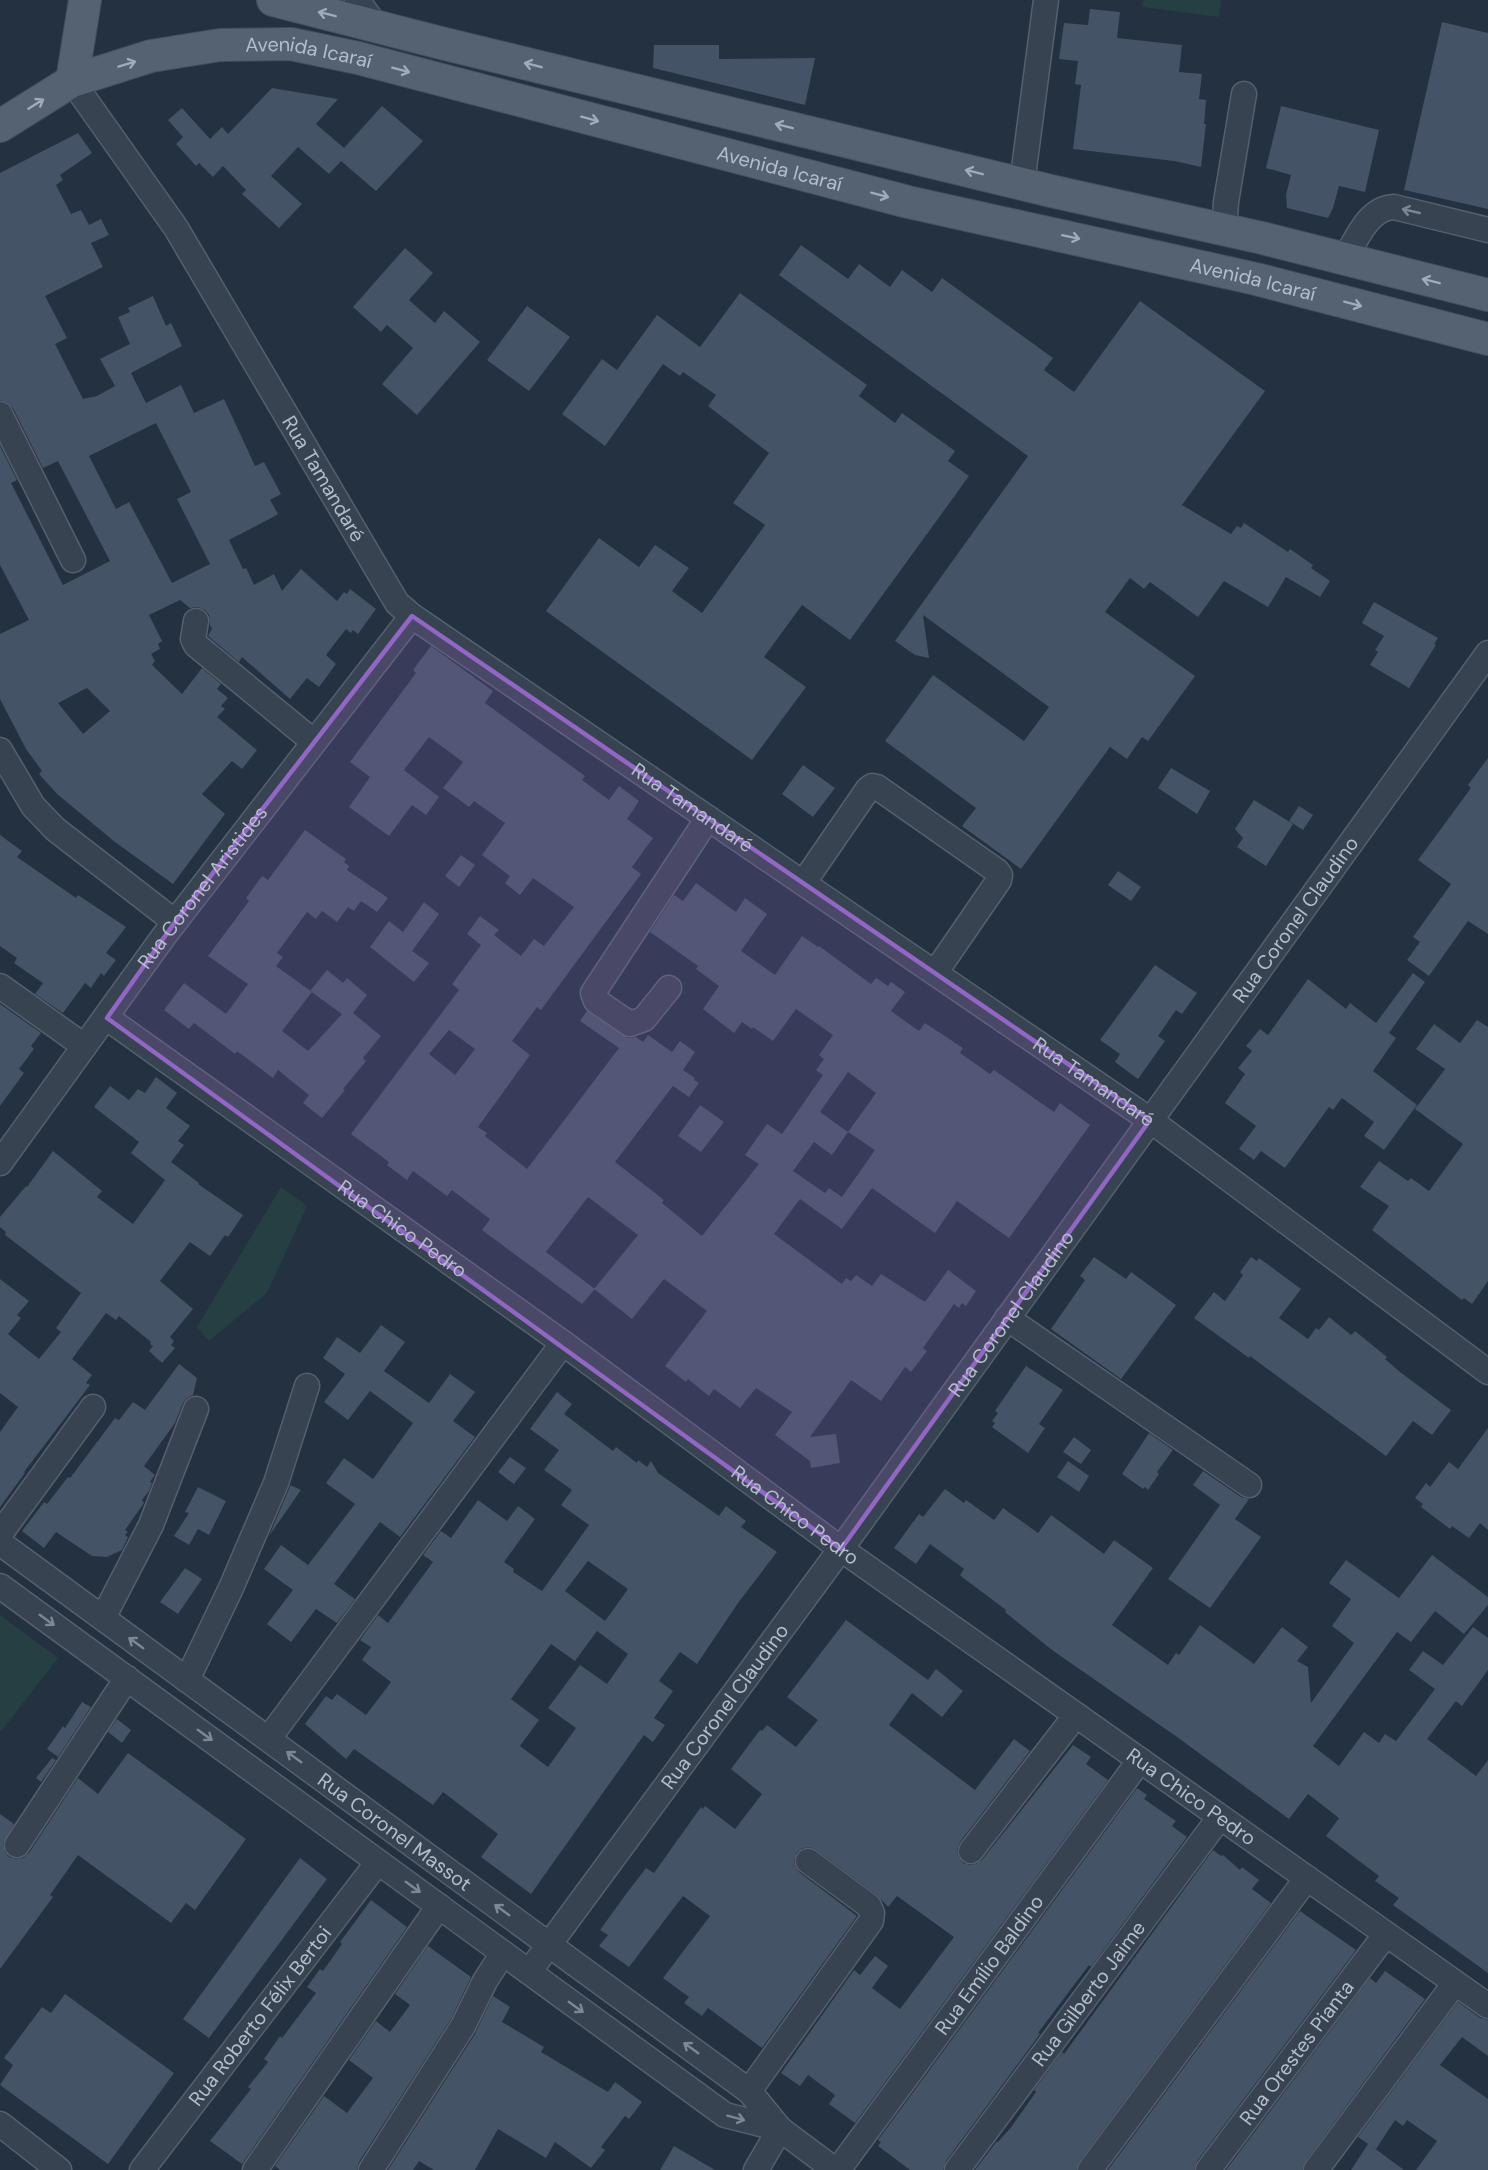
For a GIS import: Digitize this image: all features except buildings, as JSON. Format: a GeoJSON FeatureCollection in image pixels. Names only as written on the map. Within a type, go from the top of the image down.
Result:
{"type":"FeatureCollection","features":[{"type":"Feature","properties":{"kind":"main road"},"geometry":{"type":"LineString","coordinates":[[72,81],[85,0]]}},
{"type":"Feature","properties":{"kind":"main road","name":"Avenida Icaraí"},"geometry":{"type":"LineString","coordinates":[[273,0],[1022,184],[1262,238],[1488,296]]}},
{"type":"Feature","properties":{"kind":"main road","name":"Avenida Icaraí"},"geometry":{"type":"LineString","coordinates":[[0,126],[72,81],[151,56],[220,45],[291,44],[358,58],[908,202],[1256,279],[1488,339]]}},
{"type":"Feature","properties":{"kind":"main road"},"geometry":{"type":"LineString","coordinates":[[1126,249],[1138,237],[1150,233],[1169,235],[1209,247],[1215,246],[1222,241],[1224,230]]}},
{"type":"Feature","properties":{"kind":"main road"},"geometry":{"type":"LineString","coordinates":[[1256,279],[1262,238]]}},
{"type":"Feature","properties":{"kind":"street"},"geometry":{"type":"LineString","coordinates":[[357,0],[376,26]]}},
{"type":"Feature","properties":{"kind":"street"},"geometry":{"type":"LineString","coordinates":[[1022,184],[1046,0]]}},
{"type":"Feature","properties":{"kind":"street","name":"Rua Tamandaré"},"geometry":{"type":"LineString","coordinates":[[72,81],[176,228],[397,603],[412,616],[1150,1120],[1488,1372]]}},
{"type":"Feature","properties":{"kind":"street"},"geometry":{"type":"LineString","coordinates":[[1224,230],[1226,202],[1244,94]]}},
{"type":"Feature","properties":{"kind":"street"},"geometry":{"type":"LineString","coordinates":[[1345,259],[1369,219],[1384,207],[1394,207],[1488,230]]}},
{"type":"Feature","properties":{"kind":"street"},"geometry":{"type":"LineString","coordinates":[[0,414],[73,560]]}},
{"type":"Feature","properties":{"kind":"street","name":"Rua Coronel Aristides"},"geometry":{"type":"LineString","coordinates":[[0,1163],[175,921],[412,616]]}},
{"type":"Feature","properties":{"kind":"street"},"geometry":{"type":"LineString","coordinates":[[196,621],[192,639],[196,645],[314,742]]}},
{"type":"Feature","properties":{"kind":"street","name":"Rua Coronel Claudino"},"geometry":{"type":"LineString","coordinates":[[529,1972],[841,1549],[1150,1120],[1485,663]]}},
{"type":"Feature","properties":{"kind":"street"},"geometry":{"type":"LineString","coordinates":[[0,750],[33,806],[55,829],[175,921]]}},
{"type":"Feature","properties":{"kind":"street"},"geometry":{"type":"LineString","coordinates":[[804,882],[868,789],[872,786],[877,787],[1000,875],[999,880],[935,973]]}},
{"type":"Feature","properties":{"kind":"street"},"geometry":{"type":"LineString","coordinates":[[669,988],[644,1019],[630,1024],[596,1001],[593,993],[708,818]]}},
{"type":"Feature","properties":{"kind":"street"},"geometry":{"type":"LineString","coordinates":[[0,986],[84,1046]]}},
{"type":"Feature","properties":{"kind":"street","name":"Rua Chico Pedro"},"geometry":{"type":"LineString","coordinates":[[107,1018],[562,1343],[841,1549],[1488,2006]]}},
{"type":"Feature","properties":{"kind":"street"},"geometry":{"type":"LineString","coordinates":[[1007,1318],[1249,1485]]}},
{"type":"Feature","properties":{"kind":"street"},"geometry":{"type":"LineString","coordinates":[[269,1738],[562,1343]]}},
{"type":"Feature","properties":{"kind":"street"},"geometry":{"type":"LineString","coordinates":[[187,1680],[231,1588],[276,1483],[306,1386]]}},
{"type":"Feature","properties":{"kind":"street"},"geometry":{"type":"LineString","coordinates":[[0,1534],[93,1407]]}},
{"type":"Feature","properties":{"kind":"street"},"geometry":{"type":"LineString","coordinates":[[103,1618],[151,1525],[196,1409]]}},
{"type":"Feature","properties":{"kind":"street","name":"Rua Coronel Massot"},"geometry":{"type":"LineString","coordinates":[[0,1544],[269,1738],[749,2091],[780,2129],[837,2170]]}},
{"type":"Feature","properties":{"kind":"street","name":"Rua Coronel Massot"},"geometry":{"type":"LineString","coordinates":[[0,1586],[725,2115],[780,2129]]}},
{"type":"Feature","properties":{"kind":"street"},"geometry":{"type":"LineString","coordinates":[[16,1845],[127,1678]]}},
{"type":"Feature","properties":{"kind":"street"},"geometry":{"type":"LineString","coordinates":[[971,1851],[1076,1715]]}},
{"type":"Feature","properties":{"kind":"street","name":"Rua Emílio Baldino"},"geometry":{"type":"LineString","coordinates":[[837,2170],[1140,1760]]}},
{"type":"Feature","properties":{"kind":"street","name":"Rua Gilberto Jaime"},"geometry":{"type":"LineString","coordinates":[[957,2170],[1220,1817]]}},
{"type":"Feature","properties":{"kind":"street"},"geometry":{"type":"LineString","coordinates":[[749,2091],[871,1921],[872,1913],[869,1906],[808,1861]]}},
{"type":"Feature","properties":{"kind":"street","name":"Rua Roberto Félix Bertoi"},"geometry":{"type":"LineString","coordinates":[[142,2170],[378,1862]]}},
{"type":"Feature","properties":{"kind":"street"},"geometry":{"type":"LineString","coordinates":[[1090,2170],[1307,1878]]}},
{"type":"Feature","properties":{"kind":"street"},"geometry":{"type":"LineString","coordinates":[[255,2170],[439,1906]]}},
{"type":"Feature","properties":{"kind":"street","name":"Rua Orestes Pianta"},"geometry":{"type":"LineString","coordinates":[[1208,2170],[1386,1934]]}},
{"type":"Feature","properties":{"kind":"street"},"geometry":{"type":"LineString","coordinates":[[371,2170],[463,2026],[485,1981],[503,1953]]}},
{"type":"Feature","properties":{"kind":"street"},"geometry":{"type":"LineString","coordinates":[[1316,2170],[1455,1983]]}},
{"type":"Feature","properties":{"kind":"street"},"geometry":{"type":"LineString","coordinates":[[0,2124],[59,2170]]}},
{"type":"Feature","properties":{"kind":"street"},"geometry":{"type":"LineString","coordinates":[[756,2170],[780,2129]]}},
{"type":"Feature","properties":{"kind":"highlighted area"},"geometry":{"type":"Polygon","coordinates":[[[412,616],[1150,1120],[841,1549],[107,1018],[175,922],[412,616]]]}},
{"type":"Feature","properties":{"kind":"green space"},"geometry":{"type":"Polygon","coordinates":[[[1143,0],[1221,0],[1219,17],[1142,7],[1143,0]]]}},
{"type":"Feature","properties":{"kind":"green space"},"geometry":{"type":"Polygon","coordinates":[[[281,1187],[307,1206],[267,1293],[209,1341],[197,1327],[281,1187]]]}},
{"type":"Feature","properties":{"kind":"green space"},"geometry":{"type":"Polygon","coordinates":[[[0,1615],[58,1658],[0,1733],[0,1615]]]}}]}
